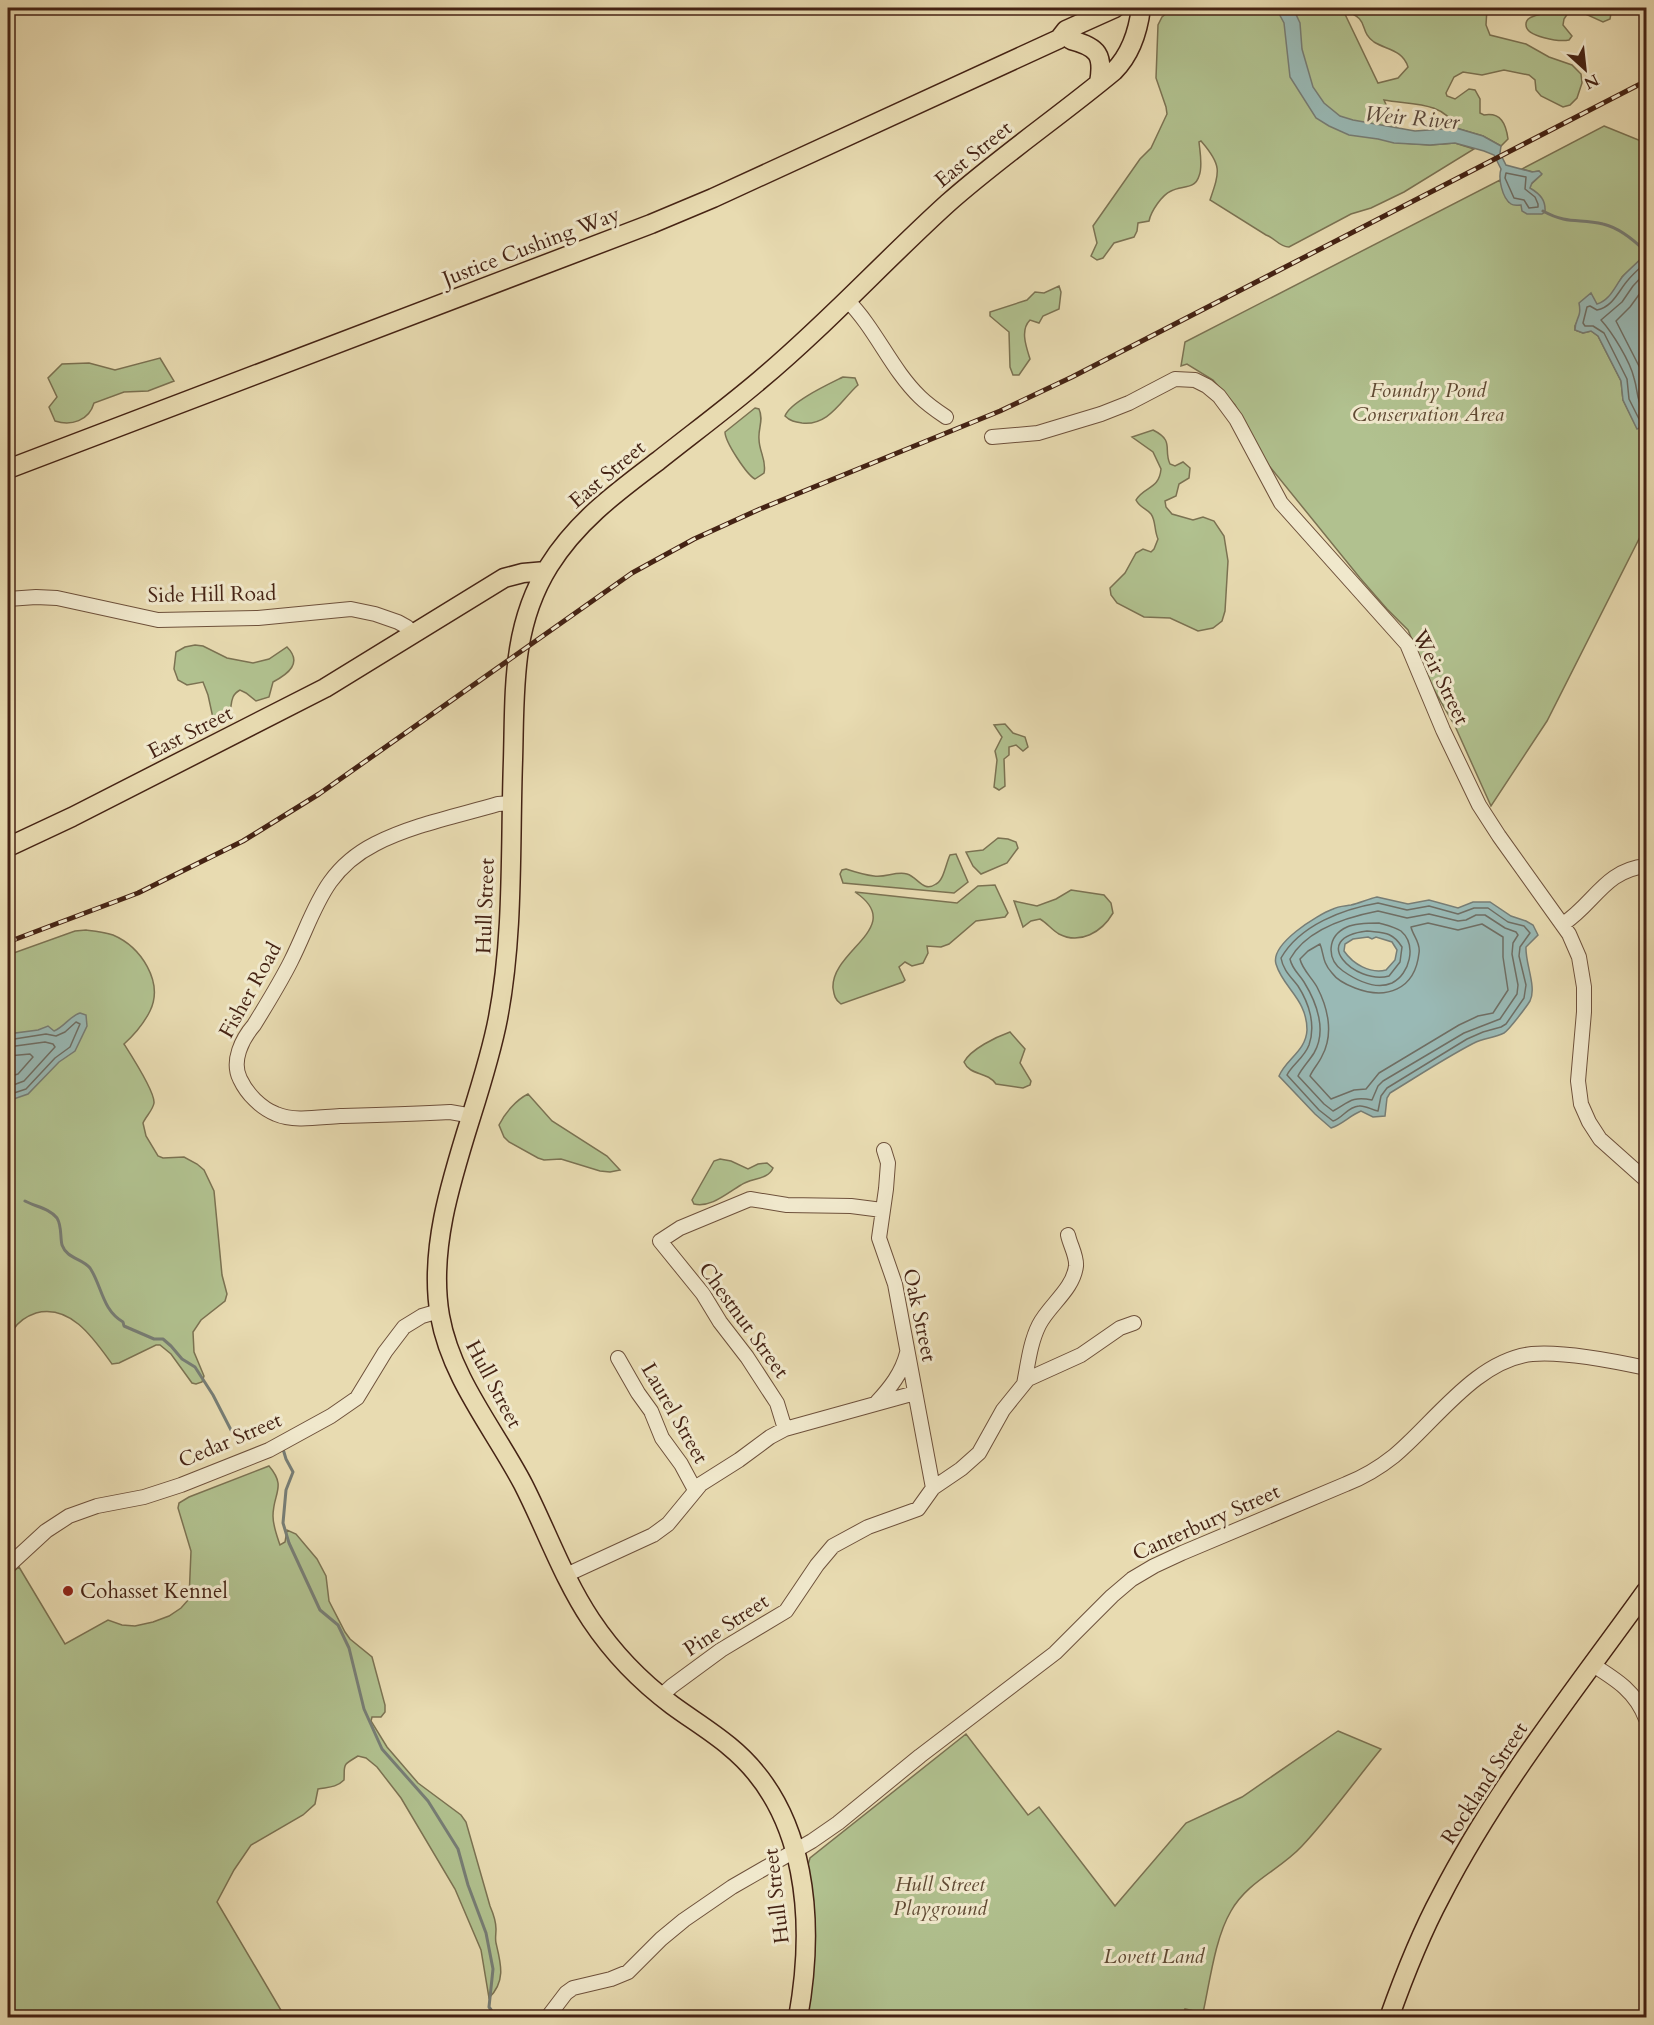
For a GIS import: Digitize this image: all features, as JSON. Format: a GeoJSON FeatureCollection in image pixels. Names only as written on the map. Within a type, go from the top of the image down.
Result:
{"type":"FeatureCollection","features":[{"type":"Feature","properties":{"kind":"main road","name":"Justice Cushing Way"},"geometry":{"type":"LineString","coordinates":[[1065,39],[1066,30],[1115,8]]}},
{"type":"Feature","properties":{"kind":"main road","name":"Justice Cushing Way"},"geometry":{"type":"LineString","coordinates":[[8,469],[651,224],[723,194],[1065,39],[1143,8]]}},
{"type":"Feature","properties":{"kind":"main road","name":"East Street"},"geometry":{"type":"LineString","coordinates":[[8,847],[270,717],[343,677],[504,578],[516,574],[546,571],[572,535],[598,508],[784,360],[952,199],[1118,67],[1129,51],[1143,8]]}},
{"type":"Feature","properties":{"kind":"main road"},"geometry":{"type":"LineString","coordinates":[[1065,39],[1089,46],[1096,51],[1101,66],[1099,83]]}},
{"type":"Feature","properties":{"kind":"main road","name":"Hull Street"},"geometry":{"type":"LineString","coordinates":[[546,571],[535,594],[522,633],[516,663],[508,931],[504,982],[495,1032],[440,1231],[436,1277],[439,1311],[445,1337],[460,1374],[520,1480],[579,1601],[609,1645],[641,1680],[729,1746],[752,1768],[780,1807],[795,1850],[805,1931],[804,1976],[798,2018]]}},
{"type":"Feature","properties":{"kind":"main road"},"geometry":{"type":"LineString","coordinates":[[504,578],[535,594]]}},
{"type":"Feature","properties":{"kind":"main road","name":"Rockland Street"},"geometry":{"type":"LineString","coordinates":[[1389,2018],[1423,1932],[1458,1864],[1506,1787],[1647,1591]]}},
{"type":"Feature","properties":{"kind":"street"},"geometry":{"type":"LineString","coordinates":[[847,300],[866,322],[908,384],[920,398],[946,417]]}},
{"type":"Feature","properties":{"kind":"street","name":"Weir Street"},"geometry":{"type":"LineString","coordinates":[[993,437],[1038,433],[1101,414],[1129,403],[1175,379],[1195,380],[1213,390],[1236,419],[1281,503],[1407,644],[1443,730],[1479,805],[1505,845],[1563,924],[1576,949],[1583,978],[1584,1012],[1578,1090],[1581,1104],[1600,1139],[1647,1180]]}},
{"type":"Feature","properties":{"kind":"street","name":"Side Hill Road"},"geometry":{"type":"LineString","coordinates":[[8,599],[57,598],[158,620],[258,618],[351,609],[398,622],[407,627],[412,635]]}},
{"type":"Feature","properties":{"kind":"street","name":"Fisher Road"},"geometry":{"type":"LineString","coordinates":[[473,1116],[450,1112],[284,1116],[268,1110],[248,1092],[238,1075],[237,1059],[248,1032],[291,960],[317,901],[342,869],[364,850],[388,838],[498,804],[512,803]]}},
{"type":"Feature","properties":{"kind":"street"},"geometry":{"type":"LineString","coordinates":[[1563,924],[1611,879],[1632,868],[1647,866]]}},
{"type":"Feature","properties":{"kind":"street","name":"Oak Street"},"geometry":{"type":"LineString","coordinates":[[884,1150],[888,1163],[879,1238],[893,1278],[933,1488]]}},
{"type":"Feature","properties":{"kind":"street","name":"Chestnut Street"},"geometry":{"type":"LineString","coordinates":[[785,1429],[777,1403],[703,1294],[660,1241],[689,1224],[750,1199],[787,1205],[851,1206],[882,1210]]}},
{"type":"Feature","properties":{"kind":"street"},"geometry":{"type":"LineString","coordinates":[[1024,1384],[1031,1347],[1040,1324],[1074,1275],[1076,1260],[1068,1235]]}},
{"type":"Feature","properties":{"kind":"street","name":"Cedar Street"},"geometry":{"type":"LineString","coordinates":[[8,1566],[46,1531],[69,1516],[87,1509],[150,1495],[181,1485],[269,1450],[331,1416],[357,1398],[384,1352],[404,1328],[422,1316],[439,1311]]}},
{"type":"Feature","properties":{"kind":"street","name":"Pine Street"},"geometry":{"type":"LineString","coordinates":[[661,1696],[721,1650],[786,1611],[817,1565],[833,1546],[868,1527],[914,1512],[922,1505],[933,1488],[979,1454],[1003,1410],[1032,1377],[1081,1355],[1120,1328],[1134,1323]]}},
{"type":"Feature","properties":{"kind":"street"},"geometry":{"type":"LineString","coordinates":[[875,1404],[893,1384],[902,1368],[908,1349]]}},
{"type":"Feature","properties":{"kind":"street","name":"Canterbury Street"},"geometry":{"type":"LineString","coordinates":[[547,2018],[566,1993],[573,1988],[611,1979],[628,1972],[666,1934],[684,1920],[732,1887],[838,1823],[920,1756],[1037,1668],[1064,1645],[1112,1596],[1132,1579],[1154,1566],[1372,1472],[1399,1452],[1462,1391],[1496,1367],[1524,1356],[1548,1354],[1647,1368]]}},
{"type":"Feature","properties":{"kind":"street","name":"Laurel Street"},"geometry":{"type":"LineString","coordinates":[[618,1358],[651,1411],[662,1438],[681,1464],[695,1490]]}},
{"type":"Feature","properties":{"kind":"street"},"geometry":{"type":"LineString","coordinates":[[566,1575],[653,1535],[668,1524],[695,1490],[711,1476],[785,1429],[915,1393]]}},
{"type":"Feature","properties":{"kind":"street"},"geometry":{"type":"LineString","coordinates":[[1593,1665],[1626,1687],[1638,1702],[1647,1719]]}},
{"type":"Feature","properties":{"kind":"green space"},"geometry":{"type":"Polygon","coordinates":[[[1173,8],[1342,8],[1378,83],[1398,78],[1408,67],[1406,61],[1369,38],[1361,21],[1345,11],[1347,8],[1487,8],[1486,25],[1490,35],[1526,44],[1549,57],[1572,65],[1581,74],[1582,83],[1577,98],[1570,105],[1563,107],[1541,96],[1536,90],[1535,80],[1529,75],[1504,70],[1482,75],[1463,72],[1454,77],[1446,93],[1447,96],[1455,99],[1469,89],[1475,90],[1480,99],[1480,113],[1499,117],[1506,128],[1508,139],[1501,146],[1483,136],[1456,128],[1451,119],[1435,109],[1384,100],[1403,143],[1430,145],[1455,143],[1474,149],[1404,192],[1371,208],[1351,214],[1289,247],[1279,244],[1210,200],[1216,182],[1217,169],[1213,156],[1201,141],[1199,142],[1201,168],[1197,180],[1191,185],[1175,189],[1164,196],[1157,204],[1149,221],[1138,223],[1134,237],[1114,243],[1103,258],[1097,260],[1091,256],[1097,243],[1093,226],[1140,159],[1151,148],[1167,114],[1156,78],[1158,25],[1162,17],[1173,8]]]}},
{"type":"Feature","properties":{"kind":"green space"},"geometry":{"type":"Polygon","coordinates":[[[1552,8],[1612,8],[1610,19],[1603,22],[1579,11],[1568,13],[1563,25],[1572,36],[1569,40],[1544,38],[1527,29],[1529,19],[1552,8]]]}},
{"type":"Feature","properties":{"kind":"green space","name":"Foundry Pond Conservation Area"},"geometry":{"type":"Polygon","coordinates":[[[1604,126],[1646,143],[1646,254],[1622,277],[1613,293],[1601,304],[1581,313],[1575,330],[1583,333],[1591,331],[1598,336],[1621,381],[1623,400],[1637,428],[1646,425],[1646,525],[1547,721],[1491,806],[1455,726],[1430,683],[1408,630],[1360,578],[1262,457],[1235,405],[1213,380],[1187,364],[1181,366],[1185,342],[1500,180],[1509,202],[1541,175],[1539,171],[1522,169],[1604,126]]]}},
{"type":"Feature","properties":{"kind":"green space"},"geometry":{"type":"Polygon","coordinates":[[[1059,286],[1061,292],[1059,309],[1043,316],[1039,323],[1030,320],[1027,324],[1025,338],[1030,359],[1019,375],[1013,375],[1010,367],[1009,332],[990,316],[990,312],[1027,300],[1035,292],[1044,293],[1059,286]]]}},
{"type":"Feature","properties":{"kind":"green space"},"geometry":{"type":"Polygon","coordinates":[[[160,358],[174,381],[148,391],[124,392],[94,403],[88,414],[79,421],[67,423],[55,421],[49,407],[57,397],[48,378],[62,364],[89,363],[115,370],[160,358]]]}},
{"type":"Feature","properties":{"kind":"green space"},"geometry":{"type":"Polygon","coordinates":[[[843,377],[855,378],[858,385],[827,416],[811,423],[802,423],[785,416],[802,399],[843,377]]]}},
{"type":"Feature","properties":{"kind":"green space"},"geometry":{"type":"Polygon","coordinates":[[[755,408],[759,409],[760,413],[759,444],[765,468],[764,473],[755,479],[737,458],[725,432],[755,408]]]}},
{"type":"Feature","properties":{"kind":"green space"},"geometry":{"type":"Polygon","coordinates":[[[1153,430],[1160,434],[1166,442],[1170,464],[1175,466],[1183,462],[1190,468],[1189,478],[1179,484],[1176,496],[1165,501],[1166,507],[1172,514],[1193,520],[1203,517],[1214,521],[1224,536],[1228,561],[1225,611],[1222,621],[1213,628],[1198,631],[1170,618],[1144,617],[1117,603],[1111,595],[1110,588],[1125,573],[1136,553],[1143,549],[1151,552],[1158,539],[1153,517],[1136,500],[1157,481],[1161,469],[1153,452],[1132,437],[1153,430]]]}},
{"type":"Feature","properties":{"kind":"green space"},"geometry":{"type":"Polygon","coordinates":[[[195,645],[203,646],[227,658],[253,663],[269,659],[287,647],[292,653],[294,663],[288,672],[273,682],[269,697],[256,701],[240,690],[236,693],[229,715],[222,722],[213,718],[203,682],[187,685],[178,680],[174,669],[176,652],[195,645]]]}},
{"type":"Feature","properties":{"kind":"green space"},"geometry":{"type":"Polygon","coordinates":[[[1005,724],[1013,733],[1025,737],[1028,747],[1023,751],[1016,745],[1009,747],[1009,755],[1004,759],[1005,786],[999,790],[994,787],[997,760],[995,751],[1002,737],[994,725],[1005,724]]]}},
{"type":"Feature","properties":{"kind":"green space"},"geometry":{"type":"Polygon","coordinates":[[[998,838],[1016,842],[1018,848],[1007,863],[981,874],[973,866],[966,852],[983,850],[998,838]]]}},
{"type":"Feature","properties":{"kind":"green space"},"geometry":{"type":"Polygon","coordinates":[[[956,854],[968,882],[954,893],[843,883],[840,874],[846,869],[878,876],[903,873],[928,887],[939,882],[950,855],[956,854]]]}},
{"type":"Feature","properties":{"kind":"green space"},"geometry":{"type":"Polygon","coordinates":[[[995,885],[1008,913],[1005,917],[976,921],[949,944],[941,947],[927,946],[928,953],[923,963],[912,966],[905,962],[899,967],[905,980],[903,982],[841,1004],[837,1001],[833,988],[836,974],[863,939],[870,928],[873,916],[869,905],[855,892],[957,903],[978,886],[995,885]]]}},
{"type":"Feature","properties":{"kind":"green space"},"geometry":{"type":"Polygon","coordinates":[[[1071,890],[1104,895],[1111,903],[1113,913],[1097,931],[1082,937],[1067,937],[1056,932],[1040,919],[1031,921],[1023,927],[1014,901],[1037,906],[1071,890]]]}},
{"type":"Feature","properties":{"kind":"green space"},"geometry":{"type":"Polygon","coordinates":[[[86,930],[110,934],[133,948],[152,977],[154,1000],[150,1011],[135,1033],[124,1044],[153,1098],[153,1106],[143,1123],[146,1136],[158,1156],[163,1158],[184,1157],[197,1164],[204,1170],[214,1191],[222,1275],[227,1294],[225,1301],[201,1320],[193,1332],[194,1352],[204,1376],[202,1382],[196,1384],[192,1383],[171,1354],[160,1345],[112,1364],[80,1326],[60,1314],[49,1312],[29,1316],[13,1330],[8,1371],[8,955],[75,931],[86,930]]]}},
{"type":"Feature","properties":{"kind":"green space"},"geometry":{"type":"Polygon","coordinates":[[[1010,1032],[1025,1049],[1020,1063],[1031,1081],[1030,1085],[1023,1088],[996,1084],[988,1077],[970,1070],[964,1062],[978,1048],[1010,1032]]]}},
{"type":"Feature","properties":{"kind":"green space"},"geometry":{"type":"Polygon","coordinates":[[[528,1094],[552,1121],[607,1156],[620,1170],[600,1171],[561,1159],[544,1160],[509,1142],[499,1125],[511,1107],[528,1094]]]}},
{"type":"Feature","properties":{"kind":"green space"},"geometry":{"type":"Polygon","coordinates":[[[720,1159],[731,1161],[748,1169],[767,1163],[773,1168],[767,1175],[745,1183],[713,1202],[694,1204],[692,1200],[714,1161],[720,1159]]]}},
{"type":"Feature","properties":{"kind":"green space"},"geometry":{"type":"Polygon","coordinates":[[[269,1466],[278,1485],[273,1516],[280,1545],[285,1542],[287,1530],[296,1534],[317,1559],[326,1576],[329,1601],[345,1632],[372,1657],[385,1712],[381,1717],[372,1717],[371,1721],[387,1747],[418,1783],[461,1815],[466,1822],[495,1923],[501,1972],[498,1985],[489,1998],[481,1950],[455,1889],[401,1798],[377,1767],[366,1758],[358,1756],[345,1766],[344,1780],[341,1783],[318,1789],[315,1804],[303,1815],[251,1845],[217,1902],[285,2017],[8,2017],[8,1576],[19,1567],[65,1644],[108,1620],[122,1625],[135,1626],[169,1616],[189,1599],[191,1551],[178,1508],[179,1503],[269,1466]]]}},
{"type":"Feature","properties":{"kind":"green space","name":"Hull Street Playground"},"geometry":{"type":"Polygon","coordinates":[[[1338,1731],[1381,1749],[1302,1846],[1246,1892],[1231,1911],[1217,1947],[1203,2013],[1185,2009],[1182,2018],[823,2018],[806,2012],[813,1910],[808,1865],[810,1858],[966,1734],[1028,1815],[1039,1807],[1115,1906],[1186,1823],[1242,1797],[1338,1731]]]}},
{"type":"Feature","properties":{"kind":"water"},"geometry":{"type":"Polygon","coordinates":[[[1276,8],[1293,8],[1300,23],[1302,49],[1313,87],[1324,103],[1340,116],[1415,131],[1456,128],[1483,136],[1501,146],[1500,153],[1506,165],[1532,172],[1539,171],[1542,174],[1530,188],[1542,198],[1545,212],[1527,214],[1522,211],[1521,205],[1513,205],[1508,201],[1502,188],[1501,169],[1494,155],[1455,143],[1430,145],[1394,143],[1349,135],[1316,118],[1290,77],[1284,23],[1276,8]]]}},
{"type":"Feature","properties":{"kind":"water"},"geometry":{"type":"Polygon","coordinates":[[[1646,254],[1646,425],[1637,429],[1623,400],[1621,381],[1598,336],[1591,331],[1583,333],[1575,330],[1580,312],[1579,303],[1591,293],[1597,304],[1602,302],[1624,275],[1646,254]]]}},
{"type":"Feature","properties":{"kind":"water"},"geometry":{"type":"Polygon","coordinates":[[[1377,897],[1408,904],[1429,900],[1458,908],[1473,902],[1490,902],[1511,916],[1533,925],[1538,935],[1526,947],[1532,995],[1514,1023],[1504,1033],[1474,1043],[1390,1093],[1387,1098],[1385,1116],[1373,1117],[1361,1111],[1331,1128],[1279,1076],[1300,1049],[1307,1030],[1303,1010],[1279,972],[1276,956],[1287,939],[1316,917],[1337,907],[1377,897]],[[1368,937],[1353,939],[1345,944],[1344,951],[1362,967],[1374,971],[1386,970],[1395,960],[1397,950],[1392,942],[1376,937],[1372,939],[1368,937]]]}},
{"type":"Feature","properties":{"kind":"water"},"geometry":{"type":"Polygon","coordinates":[[[80,1013],[86,1015],[87,1026],[75,1051],[59,1062],[28,1094],[8,1101],[8,1034],[38,1030],[48,1026],[54,1031],[80,1013]]]}},
{"type":"Feature","properties":{"kind":"waterway","name":"Weir River"},"geometry":{"type":"LineString","coordinates":[[1543,211],[1567,220],[1595,222],[1615,228],[1646,252]]}},
{"type":"Feature","properties":{"kind":"waterway"},"geometry":{"type":"LineString","coordinates":[[25,1201],[46,1210],[57,1218],[64,1250],[90,1268],[106,1304],[124,1326],[154,1339],[163,1339],[182,1359],[195,1367],[232,1432],[240,1432],[256,1438]]}},
{"type":"Feature","properties":{"kind":"waterway"},"geometry":{"type":"LineString","coordinates":[[283,1449],[293,1472],[286,1490],[283,1523],[289,1543],[320,1610],[338,1625],[349,1648],[364,1709],[382,1749],[428,1801],[458,1849],[468,1885],[486,1933],[493,1969],[489,2007],[497,2018]]}},
{"type":"Feature","properties":{"kind":"railway"},"geometry":{"type":"LineString","coordinates":[[8,942],[138,893],[243,841],[319,794],[632,573],[694,539],[760,509],[1000,411],[1072,377],[1646,81]]}},
{"type":"Feature","properties":{"kind":"place","name":"Cohasset Kennel"},"geometry":{"type":"Point","coordinates":[68,1591]}},
{"type":"Feature","properties":{"kind":"park label","name":"Lovett Land"},"geometry":{"type":"Point","coordinates":[1154,1956]}}]}
